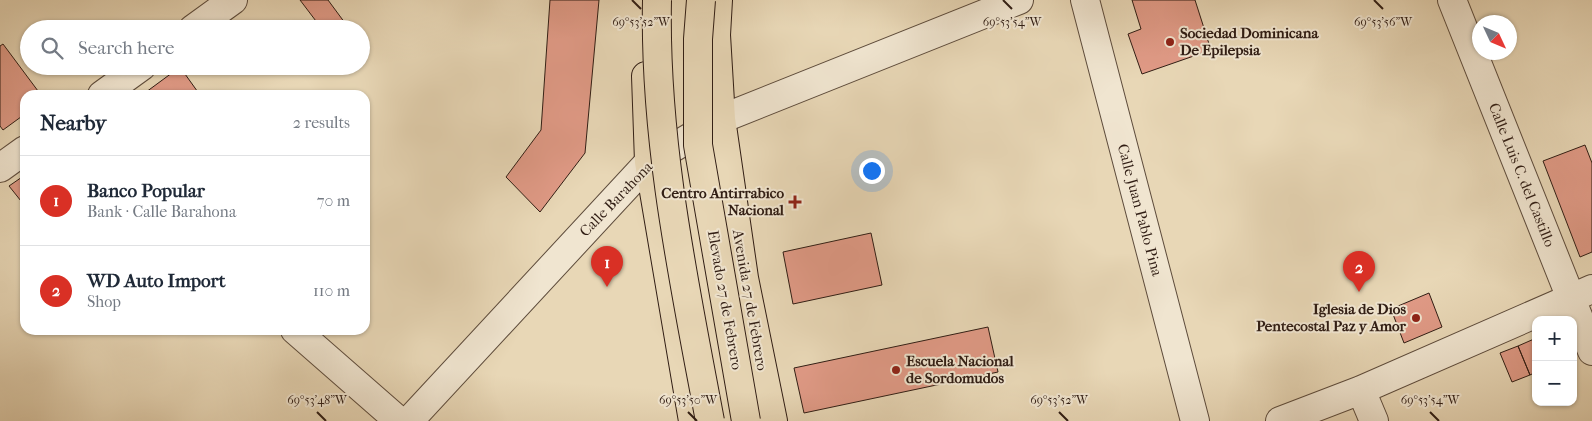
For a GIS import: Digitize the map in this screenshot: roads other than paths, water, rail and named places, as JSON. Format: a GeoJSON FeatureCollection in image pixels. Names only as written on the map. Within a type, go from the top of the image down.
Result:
{"type":"FeatureCollection","features":[{"type":"Feature","properties":{"kind":"main road"},"geometry":{"type":"LineString","coordinates":[[646,0],[646,96],[650,162],[693,421]]}},
{"type":"Feature","properties":{"kind":"main road"},"geometry":{"type":"LineString","coordinates":[[657,0],[659,105],[665,159],[677,243],[710,421]]}},
{"type":"Feature","properties":{"kind":"main road","name":"Elevado 27 de Febrero"},"geometry":{"type":"LineString","coordinates":[[701,0],[698,39],[698,145],[746,421]]}},
{"type":"Feature","properties":{"kind":"main road","name":"Avenida 27 de Febrero"},"geometry":{"type":"LineString","coordinates":[[718,0],[716,35],[721,119],[744,278],[773,421]]}},
{"type":"Feature","properties":{"kind":"street"},"geometry":{"type":"LineString","coordinates":[[205,20],[233,0]]}},
{"type":"Feature","properties":{"kind":"street","name":"Calle Barahona"},"geometry":{"type":"LineString","coordinates":[[409,421],[650,162],[721,119],[1019,0]]}},
{"type":"Feature","properties":{"kind":"street","name":"Calle Juan Pablo Pina"},"geometry":{"type":"LineString","coordinates":[[1085,0],[1195,421]]}},
{"type":"Feature","properties":{"kind":"street","name":"Calle Luis C. del Castillo"},"geometry":{"type":"LineString","coordinates":[[1452,0],[1582,294],[1592,351]]}},
{"type":"Feature","properties":{"kind":"street"},"geometry":{"type":"LineString","coordinates":[[109,90],[130,75]]}},
{"type":"Feature","properties":{"kind":"street"},"geometry":{"type":"LineString","coordinates":[[0,168],[20,154]]}},
{"type":"Feature","properties":{"kind":"street"},"geometry":{"type":"LineString","coordinates":[[1280,421],[1361,390],[1582,294]]}},
{"type":"Feature","properties":{"kind":"street"},"geometry":{"type":"LineString","coordinates":[[301,335],[399,421]]}},
{"type":"Feature","properties":{"kind":"street"},"geometry":{"type":"LineString","coordinates":[[1361,390],[1374,421]]}},
{"type":"Feature","properties":{"kind":"place","name":"Sociedad Dominicana De Epilepsia"},"geometry":{"type":"Point","coordinates":[1170,42]}},
{"type":"Feature","properties":{"kind":"place","name":"Centro Antirrabico Nacional"},"geometry":{"type":"Point","coordinates":[795,202]}},
{"type":"Feature","properties":{"kind":"place","name":"Banco Popular"},"geometry":{"type":"Point","coordinates":[607,287]}},
{"type":"Feature","properties":{"kind":"place","name":"WD Auto Import"},"geometry":{"type":"Point","coordinates":[1359,292]}},
{"type":"Feature","properties":{"kind":"place","name":"Iglesia de Dios Pentecostal Paz y Amor"},"geometry":{"type":"Point","coordinates":[1416,318]}},
{"type":"Feature","properties":{"kind":"place","name":"Escuela Nacional de Sordomudos"},"geometry":{"type":"Point","coordinates":[896,370]}}]}
